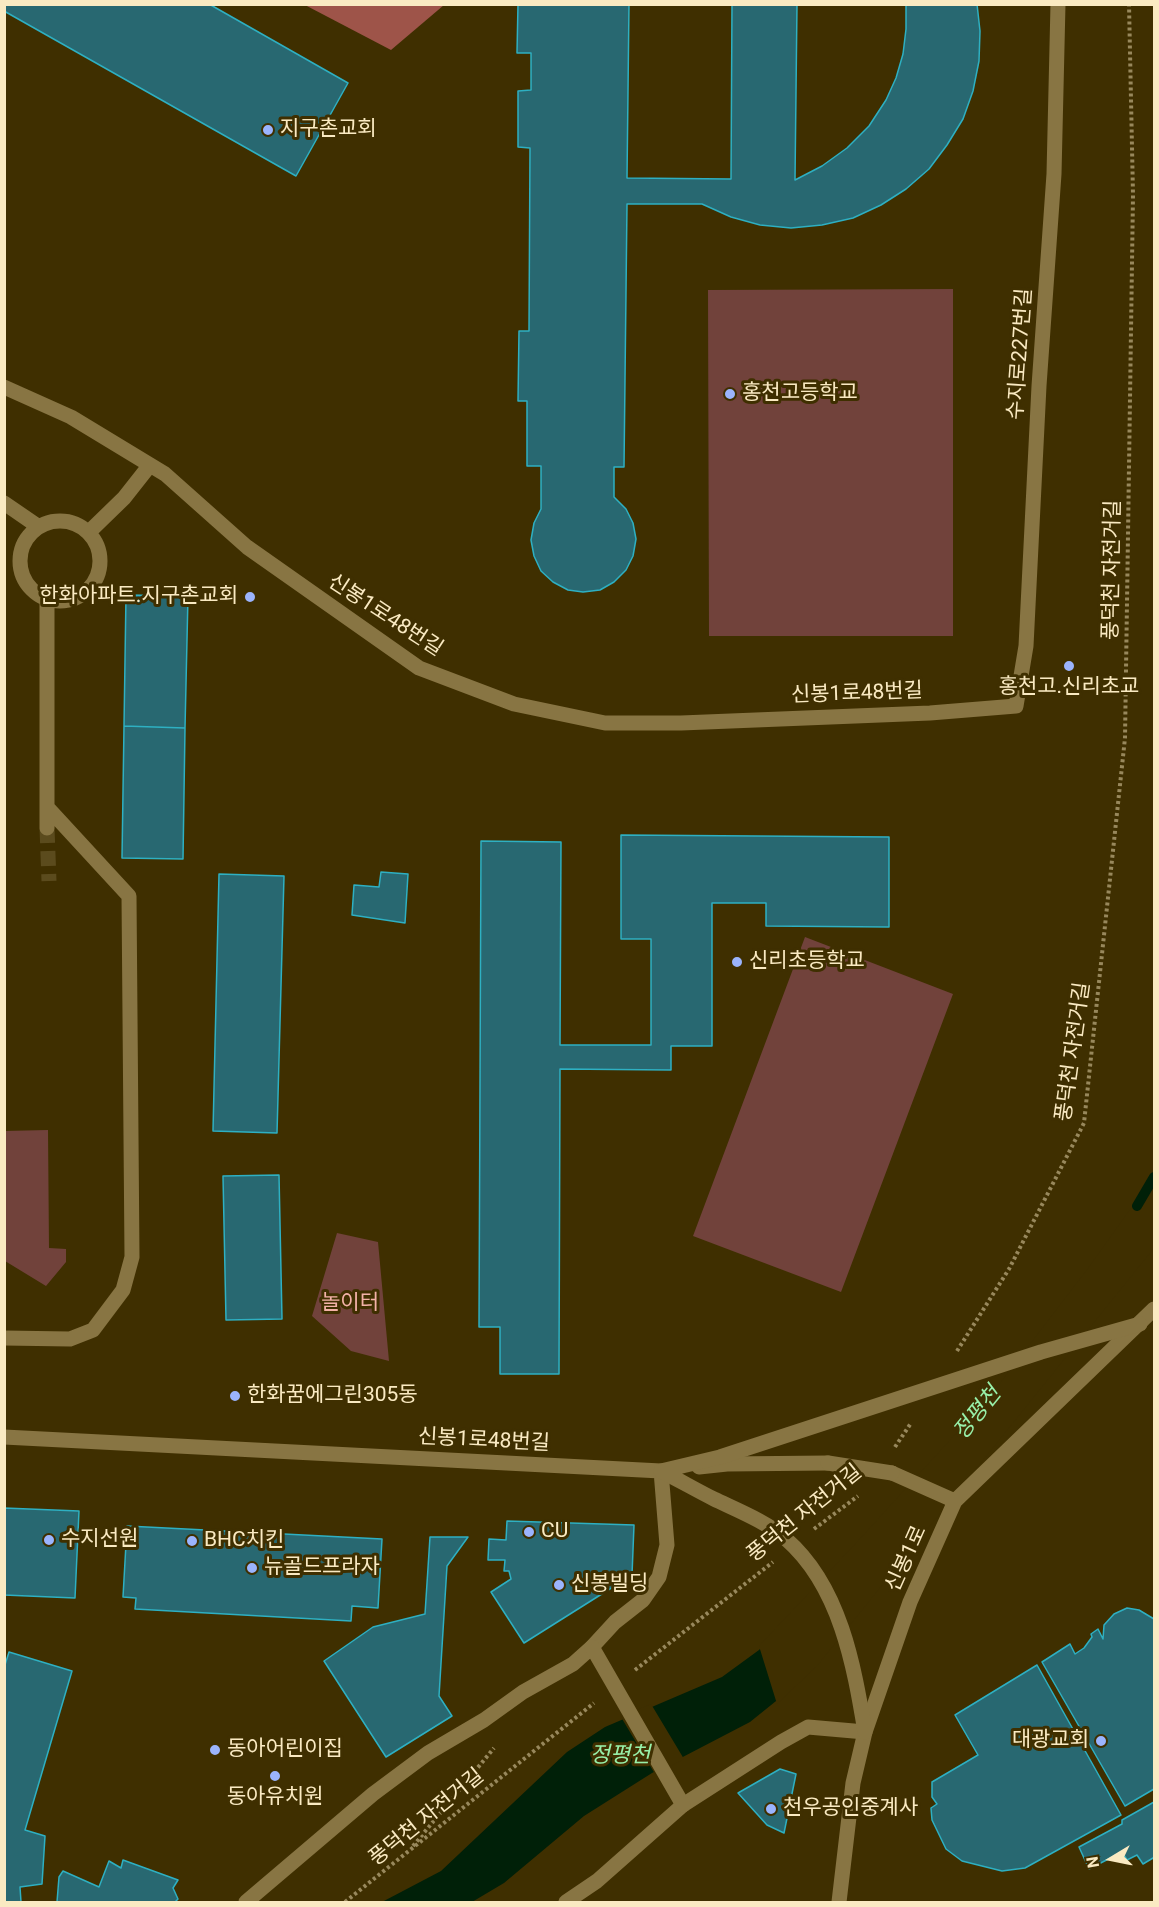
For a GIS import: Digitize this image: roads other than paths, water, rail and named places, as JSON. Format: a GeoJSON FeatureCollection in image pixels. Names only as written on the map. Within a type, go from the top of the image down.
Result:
{"type":"FeatureCollection","features":[{"type":"Feature","properties":{"kind":"street","name":"수지로227번길"},"geometry":{"type":"LineString","coordinates":[[1016,706],[1026,646],[1031,567],[1039,386],[1054,174],[1058,4]]}},
{"type":"Feature","properties":{"kind":"street","name":"신봉1로48번길"},"geometry":{"type":"LineString","coordinates":[[4,387],[71,417],[165,474],[247,547],[419,668],[514,704],[605,723],[681,723],[930,713],[1016,706]]}},
{"type":"Feature","properties":{"kind":"street"},"geometry":{"type":"LineString","coordinates":[[89,532],[124,498],[150,465]]}},
{"type":"Feature","properties":{"kind":"street"},"geometry":{"type":"LineString","coordinates":[[4,503],[39,527]]}},
{"type":"Feature","properties":{"kind":"street"},"geometry":{"type":"LineString","coordinates":[[64,521],[77,524],[89,532],[97,543],[101,556],[100,570],[95,583],[86,594],[74,600],[60,602],[47,600],[27,584],[21,572],[20,559],[22,546],[29,535],[39,527],[51,522],[64,521]]}},
{"type":"Feature","properties":{"kind":"street"},"geometry":{"type":"LineString","coordinates":[[47,600],[48,828]]}},
{"type":"Feature","properties":{"kind":"street"},"geometry":{"type":"LineString","coordinates":[[4,1338],[70,1340],[93,1330],[123,1290],[132,1257],[129,896],[47,807]]}},
{"type":"Feature","properties":{"kind":"street","name":"신봉1로"},"geometry":{"type":"LineString","coordinates":[[839,1902],[853,1783],[865,1732],[910,1602],[955,1501],[1155,1309]]}},
{"type":"Feature","properties":{"kind":"street"},"geometry":{"type":"LineString","coordinates":[[661,1471],[720,1457],[1041,1352],[1140,1324]]}},
{"type":"Feature","properties":{"kind":"street","name":"신봉1로48번길"},"geometry":{"type":"LineString","coordinates":[[4,1437],[661,1471],[727,1464],[828,1463],[892,1473],[955,1501]]}},
{"type":"Feature","properties":{"kind":"street"},"geometry":{"type":"LineString","coordinates":[[246,1902],[373,1794],[428,1753],[484,1720],[523,1692],[573,1664],[615,1622],[643,1600],[659,1577],[667,1545],[661,1471]]}},
{"type":"Feature","properties":{"kind":"street"},"geometry":{"type":"LineString","coordinates":[[566,1902],[597,1881],[683,1805],[808,1727],[865,1732],[856,1678],[838,1618],[811,1567],[786,1538],[742,1512],[661,1471]]}},
{"type":"Feature","properties":{"kind":"street"},"geometry":{"type":"LineString","coordinates":[[592,1647],[683,1805]]}},
{"type":"Feature","properties":{"kind":"water"},"geometry":{"type":"Polygon","coordinates":[[[859,1544],[786,1693],[750,1722],[652,1773],[584,1816],[504,1883],[472,1902],[382,1902],[441,1871],[567,1752],[605,1727],[722,1677],[759,1650],[859,1544]]]}},
{"type":"Feature","properties":{"kind":"waterway","name":"정평천"},"geometry":{"type":"LineString","coordinates":[[1137,1206],[1154,1177]]}},
{"type":"Feature","properties":{"kind":"tunnel"},"geometry":{"type":"LineString","coordinates":[[47,828],[49,881]]}},
{"type":"Feature","properties":{"kind":"place","name":"지구촌교회"},"geometry":{"type":"Point","coordinates":[268,130]}},
{"type":"Feature","properties":{"kind":"place","name":"홍천고등학교"},"geometry":{"type":"Point","coordinates":[730,394]}},
{"type":"Feature","properties":{"kind":"place","name":"한화아파트.지구촌교회"},"geometry":{"type":"Point","coordinates":[250,597]}},
{"type":"Feature","properties":{"kind":"place","name":"홍천고.신리초교"},"geometry":{"type":"Point","coordinates":[1069,666]}},
{"type":"Feature","properties":{"kind":"place","name":"신리초등학교"},"geometry":{"type":"Point","coordinates":[737,962]}},
{"type":"Feature","properties":{"kind":"place","name":"한화꿈에그린305동"},"geometry":{"type":"Point","coordinates":[235,1396]}},
{"type":"Feature","properties":{"kind":"place","name":"CU"},"geometry":{"type":"Point","coordinates":[529,1532]}},
{"type":"Feature","properties":{"kind":"place","name":"수지선원"},"geometry":{"type":"Point","coordinates":[49,1540]}},
{"type":"Feature","properties":{"kind":"place","name":"BHC치킨"},"geometry":{"type":"Point","coordinates":[192,1541]}},
{"type":"Feature","properties":{"kind":"place","name":"뉴골드프라자"},"geometry":{"type":"Point","coordinates":[252,1568]}},
{"type":"Feature","properties":{"kind":"place","name":"신봉빌딩"},"geometry":{"type":"Point","coordinates":[559,1585]}},
{"type":"Feature","properties":{"kind":"place","name":"대광교회"},"geometry":{"type":"Point","coordinates":[1101,1741]}},
{"type":"Feature","properties":{"kind":"place","name":"동아어린이집"},"geometry":{"type":"Point","coordinates":[215,1750]}},
{"type":"Feature","properties":{"kind":"place","name":"동아유치원"},"geometry":{"type":"Point","coordinates":[275,1776]}},
{"type":"Feature","properties":{"kind":"place","name":"천우공인중계사"},"geometry":{"type":"Point","coordinates":[771,1809]}},
{"type":"Feature","properties":{"kind":"park label","name":"놀이터"},"geometry":{"type":"Point","coordinates":[350,1304]}}]}
